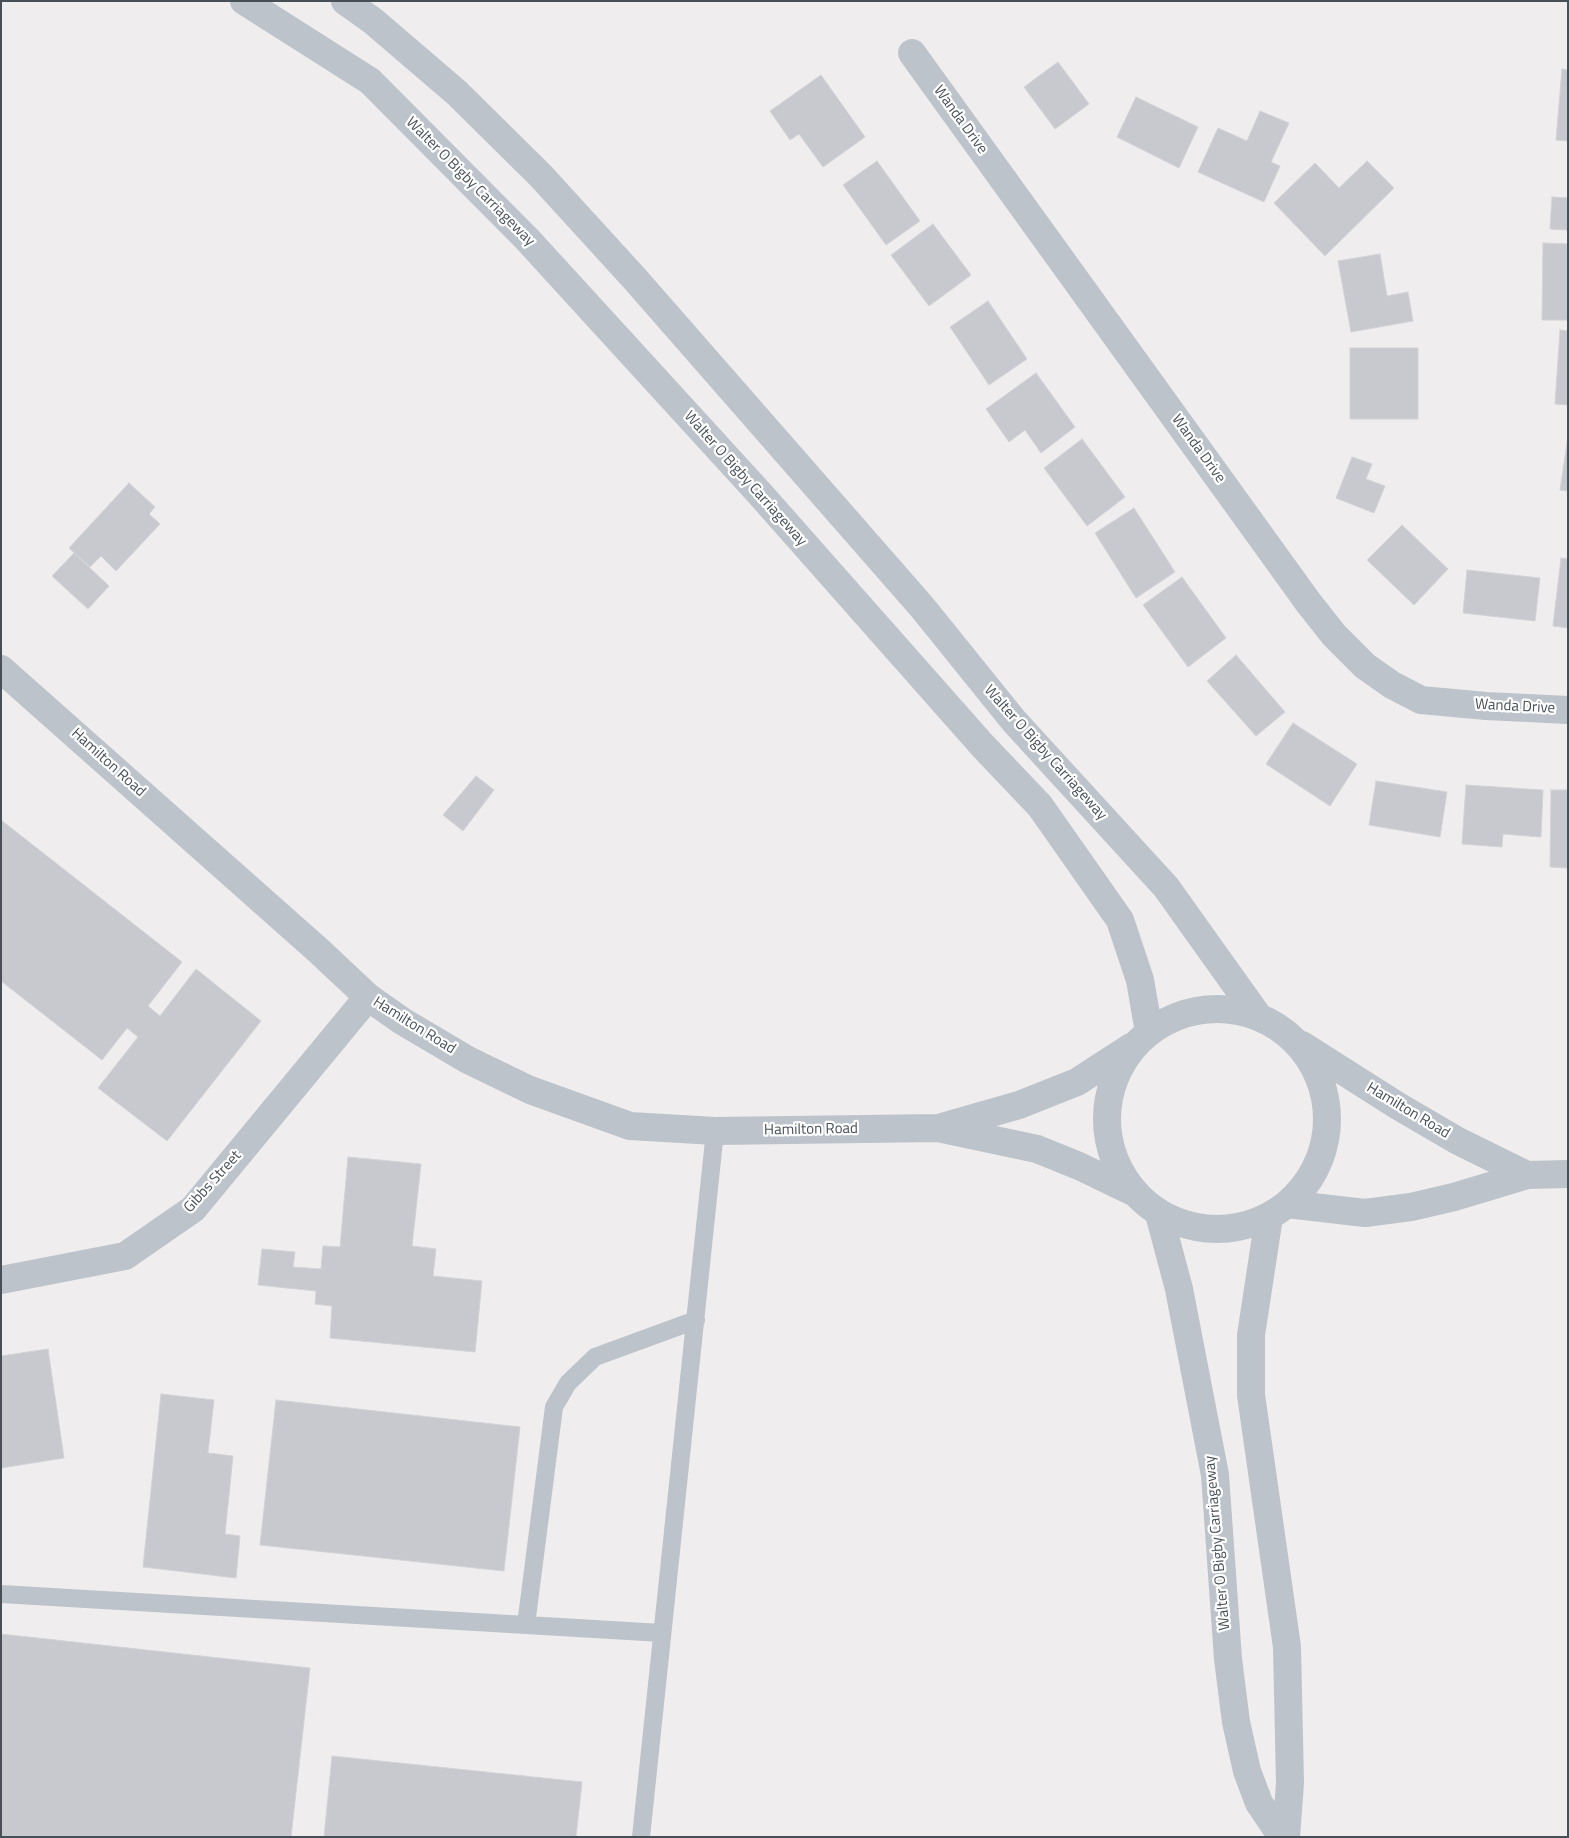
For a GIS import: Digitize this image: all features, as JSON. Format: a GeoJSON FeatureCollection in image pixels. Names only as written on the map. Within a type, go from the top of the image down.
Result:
{"type":"FeatureCollection","features":[{"type":"Feature","properties":{"kind":"street","name":"Walter O Bigby Carriageway"},"geometry":{"type":"LineString","coordinates":[[244,1],[370,81],[527,239],[761,495],[982,745],[1040,806],[1120,920],[1140,980],[1143,1037]]}},
{"type":"Feature","properties":{"kind":"street","name":"Walter O Bigby Carriageway"},"geometry":{"type":"LineString","coordinates":[[345,1],[373,21],[456,93],[541,176],[635,279],[922,607],[1014,721],[1166,887],[1258,1016]]}},
{"type":"Feature","properties":{"kind":"street","name":"Wanda Drive"},"geometry":{"type":"LineString","coordinates":[[912,53],[1302,594],[1334,635],[1365,666],[1392,685],[1421,700],[1486,706],[1568,710]]}},
{"type":"Feature","properties":{"kind":"street","name":"Hamilton Road"},"geometry":{"type":"LineString","coordinates":[[1,670],[305,938],[368,998],[402,1021],[468,1060],[530,1090],[630,1126],[715,1131],[938,1128],[1037,1149],[1079,1166],[1135,1194]]}},
{"type":"Feature","properties":{"kind":"street","name":"Gibbs Street"},"geometry":{"type":"LineString","coordinates":[[1,1280],[125,1256],[193,1210],[368,998]]}},
{"type":"Feature","properties":{"kind":"street","name":"Walter O Bigby Carriageway"},"geometry":{"type":"LineString","coordinates":[[1221,1008],[1258,1016],[1294,1040],[1315,1070],[1326,1105],[1325,1142],[1311,1177],[1278,1211],[1233,1229],[1194,1228],[1159,1214],[1135,1194],[1117,1166],[1107,1134],[1108,1101],[1118,1070],[1143,1037],[1183,1014],[1221,1008]]}},
{"type":"Feature","properties":{"kind":"street","name":"Hamilton Road"},"geometry":{"type":"LineString","coordinates":[[938,1128],[1019,1105],[1077,1082],[1143,1037]]}},
{"type":"Feature","properties":{"kind":"street","name":"Hamilton Road"},"geometry":{"type":"LineString","coordinates":[[1294,1040],[1398,1106],[1458,1141],[1527,1175]]}},
{"type":"Feature","properties":{"kind":"street","name":"Hamilton Road"},"geometry":{"type":"LineString","coordinates":[[1278,1211],[1366,1213],[1410,1207],[1527,1175],[1568,1174]]}},
{"type":"Feature","properties":{"kind":"street"},"geometry":{"type":"LineString","coordinates":[[1278,1211],[1251,1335],[1251,1395],[1287,1647],[1290,1783],[1286,1837]]}},
{"type":"Feature","properties":{"kind":"street","name":"Walter O Bigby Carriageway"},"geometry":{"type":"LineString","coordinates":[[1159,1214],[1179,1289],[1215,1475],[1228,1659],[1236,1722],[1258,1803],[1282,1837]]}},
{"type":"Feature","properties":{"kind":"lane"},"geometry":{"type":"LineString","coordinates":[[641,1837],[715,1131]]}},
{"type":"Feature","properties":{"kind":"lane"},"geometry":{"type":"LineString","coordinates":[[526,1625],[554,1407],[568,1383],[595,1357],[696,1320]]}},
{"type":"Feature","properties":{"kind":"lane"},"geometry":{"type":"LineString","coordinates":[[1,1594],[662,1633]]}},
{"type":"Feature","properties":{"kind":"building"},"geometry":{"type":"Polygon","coordinates":[[[1058,62],[1089,104],[1055,129],[1024,87],[1058,62]]]}},
{"type":"Feature","properties":{"kind":"building"},"geometry":{"type":"Polygon","coordinates":[[[1562,69],[1568,70],[1568,141],[1556,140],[1562,69]]]}},
{"type":"Feature","properties":{"kind":"building"},"geometry":{"type":"Polygon","coordinates":[[[821,75],[865,137],[823,167],[799,134],[790,140],[770,111],[821,75]]]}},
{"type":"Feature","properties":{"kind":"building"},"geometry":{"type":"Polygon","coordinates":[[[1136,97],[1198,127],[1179,168],[1117,137],[1136,97]]]}},
{"type":"Feature","properties":{"kind":"building"},"geometry":{"type":"Polygon","coordinates":[[[1260,111],[1289,123],[1271,162],[1280,166],[1264,202],[1198,172],[1218,128],[1247,141],[1260,111]]]}},
{"type":"Feature","properties":{"kind":"building"},"geometry":{"type":"Polygon","coordinates":[[[877,161],[920,221],[886,245],[843,185],[877,161]]]}},
{"type":"Feature","properties":{"kind":"building"},"geometry":{"type":"Polygon","coordinates":[[[1367,161],[1394,188],[1325,256],[1274,203],[1315,163],[1339,188],[1367,161]]]}},
{"type":"Feature","properties":{"kind":"building"},"geometry":{"type":"Polygon","coordinates":[[[1552,197],[1568,198],[1568,230],[1550,229],[1552,197]]]}},
{"type":"Feature","properties":{"kind":"building"},"geometry":{"type":"Polygon","coordinates":[[[933,224],[971,275],[929,306],[891,255],[933,224]]]}},
{"type":"Feature","properties":{"kind":"building"},"geometry":{"type":"Polygon","coordinates":[[[1543,243],[1568,244],[1568,320],[1542,320],[1543,243]]]}},
{"type":"Feature","properties":{"kind":"building"},"geometry":{"type":"Polygon","coordinates":[[[1380,254],[1387,296],[1408,292],[1413,321],[1351,332],[1338,261],[1380,254]]]}},
{"type":"Feature","properties":{"kind":"building"},"geometry":{"type":"Polygon","coordinates":[[[988,301],[1027,359],[989,385],[950,327],[988,301]]]}},
{"type":"Feature","properties":{"kind":"building"},"geometry":{"type":"Polygon","coordinates":[[[1560,330],[1568,331],[1568,405],[1555,404],[1560,330]]]}},
{"type":"Feature","properties":{"kind":"building"},"geometry":{"type":"Polygon","coordinates":[[[1350,348],[1418,348],[1418,419],[1350,419],[1350,348]]]}},
{"type":"Feature","properties":{"kind":"building"},"geometry":{"type":"Polygon","coordinates":[[[1036,373],[1075,427],[1041,453],[1025,430],[1009,442],[986,409],[1036,373]]]}},
{"type":"Feature","properties":{"kind":"building"},"geometry":{"type":"Polygon","coordinates":[[[1568,437],[1568,491],[1560,490],[1568,437]]]}},
{"type":"Feature","properties":{"kind":"building"},"geometry":{"type":"Polygon","coordinates":[[[1082,439],[1125,497],[1087,526],[1044,468],[1082,439]]]}},
{"type":"Feature","properties":{"kind":"building"},"geometry":{"type":"Polygon","coordinates":[[[1352,457],[1372,464],[1366,479],[1385,486],[1374,513],[1336,498],[1352,457]]]}},
{"type":"Feature","properties":{"kind":"building"},"geometry":{"type":"Polygon","coordinates":[[[129,483],[155,507],[149,514],[160,524],[116,571],[101,556],[90,567],[69,548],[129,483]]]}},
{"type":"Feature","properties":{"kind":"building"},"geometry":{"type":"Polygon","coordinates":[[[1134,508],[1175,572],[1136,598],[1095,533],[1134,508]]]}},
{"type":"Feature","properties":{"kind":"building"},"geometry":{"type":"Polygon","coordinates":[[[1402,525],[1448,569],[1414,605],[1367,560],[1402,525]]]}},
{"type":"Feature","properties":{"kind":"building"},"geometry":{"type":"Polygon","coordinates":[[[74,553],[109,586],[88,609],[52,576],[74,553]]]}},
{"type":"Feature","properties":{"kind":"building"},"geometry":{"type":"Polygon","coordinates":[[[1561,558],[1568,559],[1568,628],[1553,626],[1561,558]]]}},
{"type":"Feature","properties":{"kind":"building"},"geometry":{"type":"Polygon","coordinates":[[[1467,570],[1540,578],[1535,621],[1463,613],[1467,570]]]}},
{"type":"Feature","properties":{"kind":"building"},"geometry":{"type":"Polygon","coordinates":[[[1182,577],[1226,638],[1188,667],[1143,605],[1182,577]]]}},
{"type":"Feature","properties":{"kind":"building"},"geometry":{"type":"Polygon","coordinates":[[[1236,655],[1285,712],[1256,736],[1207,681],[1236,655]]]}},
{"type":"Feature","properties":{"kind":"building"},"geometry":{"type":"Polygon","coordinates":[[[1293,723],[1357,764],[1330,806],[1266,764],[1293,723]]]}},
{"type":"Feature","properties":{"kind":"building"},"geometry":{"type":"Polygon","coordinates":[[[476,776],[494,790],[463,831],[443,815],[476,776]]]}},
{"type":"Feature","properties":{"kind":"building"},"geometry":{"type":"Polygon","coordinates":[[[1376,781],[1447,792],[1440,837],[1369,825],[1376,781]]]}},
{"type":"Feature","properties":{"kind":"building"},"geometry":{"type":"Polygon","coordinates":[[[1466,785],[1543,790],[1541,837],[1503,834],[1502,847],[1462,844],[1466,785]]]}},
{"type":"Feature","properties":{"kind":"building"},"geometry":{"type":"Polygon","coordinates":[[[1551,790],[1568,790],[1568,868],[1550,867],[1551,790]]]}},
{"type":"Feature","properties":{"kind":"building"},"geometry":{"type":"Polygon","coordinates":[[[1,820],[182,962],[148,1006],[160,1016],[196,969],[261,1021],[167,1141],[98,1088],[138,1037],[127,1028],[102,1060],[1,981],[1,820]]]}},
{"type":"Feature","properties":{"kind":"building"},"geometry":{"type":"Polygon","coordinates":[[[348,1157],[421,1164],[412,1246],[436,1249],[433,1276],[482,1281],[475,1352],[330,1338],[332,1306],[315,1304],[316,1291],[258,1285],[262,1249],[295,1252],[293,1267],[321,1269],[323,1246],[340,1247],[348,1157]]]}},
{"type":"Feature","properties":{"kind":"building"},"geometry":{"type":"Polygon","coordinates":[[[48,1349],[64,1458],[1,1468],[1,1356],[48,1349]]]}},
{"type":"Feature","properties":{"kind":"building"},"geometry":{"type":"Polygon","coordinates":[[[161,1394],[214,1400],[208,1453],[233,1456],[225,1534],[240,1536],[236,1578],[143,1567],[161,1394]]]}},
{"type":"Feature","properties":{"kind":"building"},"geometry":{"type":"Polygon","coordinates":[[[276,1400],[520,1427],[504,1571],[260,1545],[276,1400]]]}},
{"type":"Feature","properties":{"kind":"building"},"geometry":{"type":"Polygon","coordinates":[[[1,1634],[310,1668],[291,1837],[1,1837],[1,1634]]]}},
{"type":"Feature","properties":{"kind":"building"},"geometry":{"type":"Polygon","coordinates":[[[332,1756],[582,1782],[576,1837],[324,1837],[332,1756]]]}}]}
